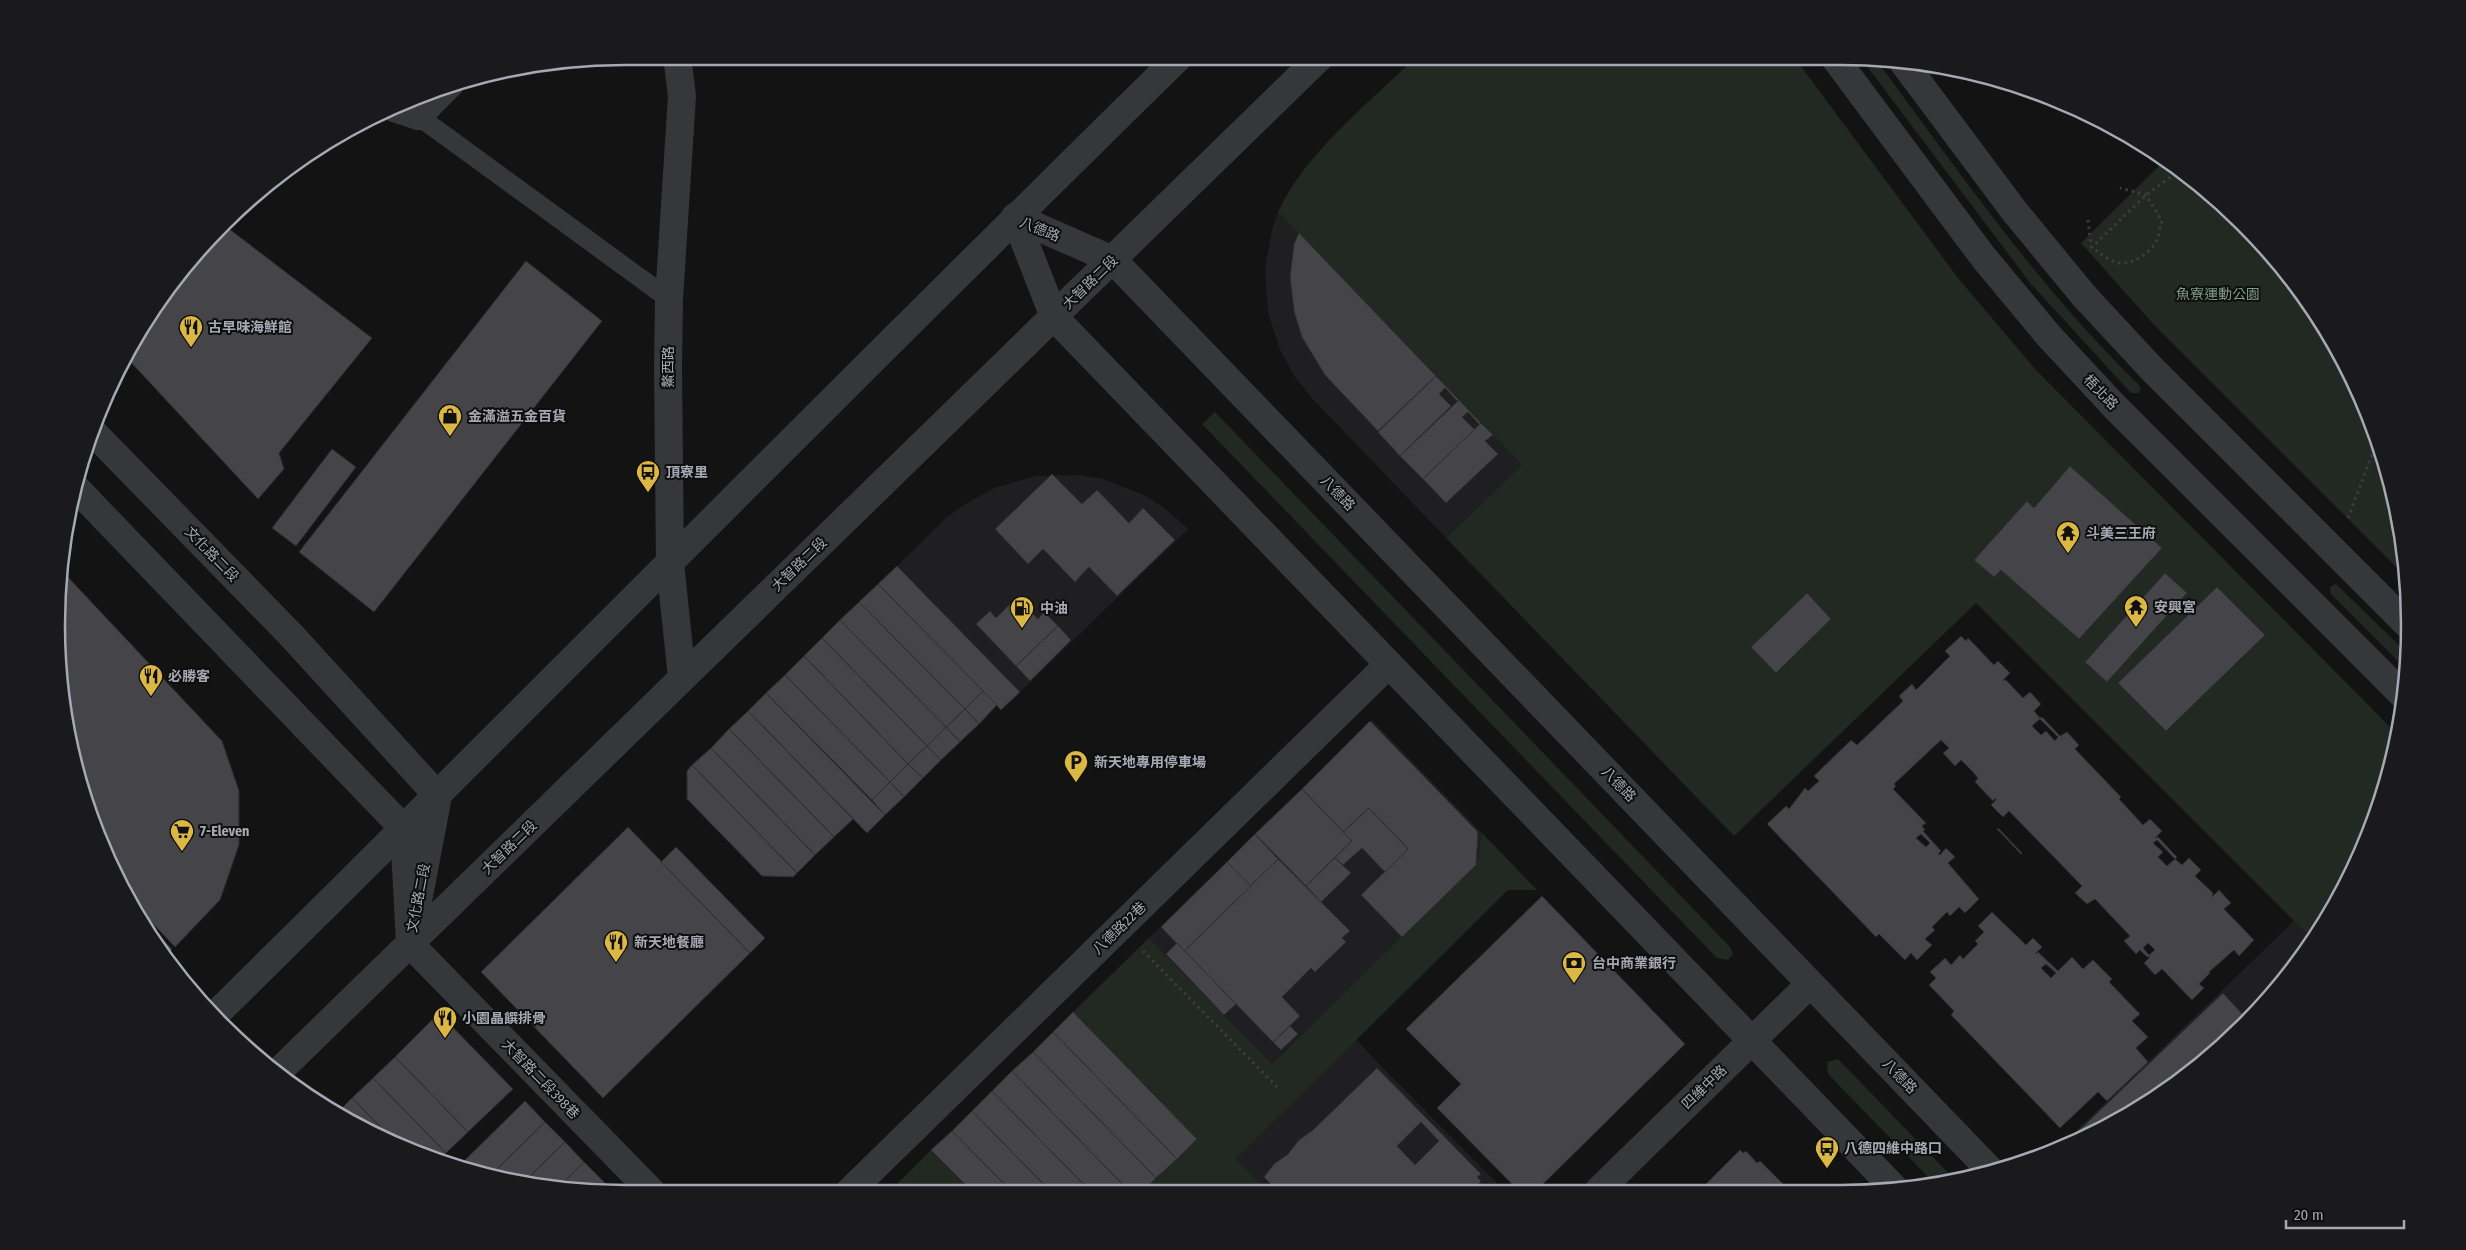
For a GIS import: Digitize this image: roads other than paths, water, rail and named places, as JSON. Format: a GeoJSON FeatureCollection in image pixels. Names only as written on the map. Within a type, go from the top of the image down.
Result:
{"type":"FeatureCollection","features":[{"type":"Feature","properties":{"kind":"street","name":"鰲西路"},"geometry":{"type":"LineString","coordinates":[[678,65],[682,96],[669,298],[670,563],[682,678]]}},
{"type":"Feature","properties":{"kind":"street"},"geometry":{"type":"LineString","coordinates":[[219,1011],[438,796],[1015,217],[1171,65]]}},
{"type":"Feature","properties":{"kind":"street","name":"大智路二段"},"geometry":{"type":"LineString","coordinates":[[282,1068],[1312,65]]}},
{"type":"Feature","properties":{"kind":"street","name":"梧北路"},"geometry":{"type":"LineString","coordinates":[[1840,65],[1984,258],[2048,335],[2120,412],[2397,689]]}},
{"type":"Feature","properties":{"kind":"street"},"geometry":{"type":"LineString","coordinates":[[1909,69],[2020,219],[2085,297],[2151,368],[2401,618]]}},
{"type":"Feature","properties":{"kind":"street","name":"八德路"},"geometry":{"type":"LineString","coordinates":[[1015,217],[1113,260],[1986,1166]]}},
{"type":"Feature","properties":{"kind":"street","name":"八德路"},"geometry":{"type":"LineString","coordinates":[[1015,217],[1054,317],[1889,1183]]}},
{"type":"Feature","properties":{"kind":"street","name":"文化路二段"},"geometry":{"type":"LineString","coordinates":[[98,437],[291,636],[438,796],[410,944]]}},
{"type":"Feature","properties":{"kind":"street"},"geometry":{"type":"LineString","coordinates":[[81,493],[404,829]]}},
{"type":"Feature","properties":{"kind":"street","name":"八德路22巷"},"geometry":{"type":"LineString","coordinates":[[856,1185],[1389,664]]}},
{"type":"Feature","properties":{"kind":"street","name":"文化路二段"},"geometry":{"type":"LineString","coordinates":[[404,829],[410,944]]}},
{"type":"Feature","properties":{"kind":"street","name":"大智路二段398巷"},"geometry":{"type":"LineString","coordinates":[[410,944],[645,1185]]}},
{"type":"Feature","properties":{"kind":"street","name":"四維中路"},"geometry":{"type":"LineString","coordinates":[[1604,1185],[1810,984]]}},
{"type":"Feature","properties":{"kind":"lane"},"geometry":{"type":"LineString","coordinates":[[406,112],[669,298]]}},
{"type":"Feature","properties":{"kind":"place","name":"古早味海鮮館"},"geometry":{"type":"Point","coordinates":[191,348]}},
{"type":"Feature","properties":{"kind":"place","name":"金滿溢五金百貨"},"geometry":{"type":"Point","coordinates":[450,437]}},
{"type":"Feature","properties":{"kind":"place","name":"頂寮里"},"geometry":{"type":"Point","coordinates":[648,493]}},
{"type":"Feature","properties":{"kind":"place","name":"斗美三王府"},"geometry":{"type":"Point","coordinates":[2068,554]}},
{"type":"Feature","properties":{"kind":"place","name":"安興宮"},"geometry":{"type":"Point","coordinates":[2136,628]}},
{"type":"Feature","properties":{"kind":"place","name":"中油"},"geometry":{"type":"Point","coordinates":[1022,629]}},
{"type":"Feature","properties":{"kind":"place","name":"必勝客"},"geometry":{"type":"Point","coordinates":[151,697]}},
{"type":"Feature","properties":{"kind":"place","name":"新天地專用停車場"},"geometry":{"type":"Point","coordinates":[1076,783]}},
{"type":"Feature","properties":{"kind":"place","name":"7-Eleven"},"geometry":{"type":"Point","coordinates":[182,852]}},
{"type":"Feature","properties":{"kind":"place","name":"新天地餐廳"},"geometry":{"type":"Point","coordinates":[616,963]}},
{"type":"Feature","properties":{"kind":"place","name":"台中商業銀行"},"geometry":{"type":"Point","coordinates":[1574,984]}},
{"type":"Feature","properties":{"kind":"place","name":"小園晶饌排骨"},"geometry":{"type":"Point","coordinates":[445,1039]}},
{"type":"Feature","properties":{"kind":"place","name":"八德四維中路口"},"geometry":{"type":"Point","coordinates":[1827,1169]}},
{"type":"Feature","properties":{"kind":"park label","name":"魚寮運動公園"},"geometry":{"type":"Point","coordinates":[2218,294]}}]}
